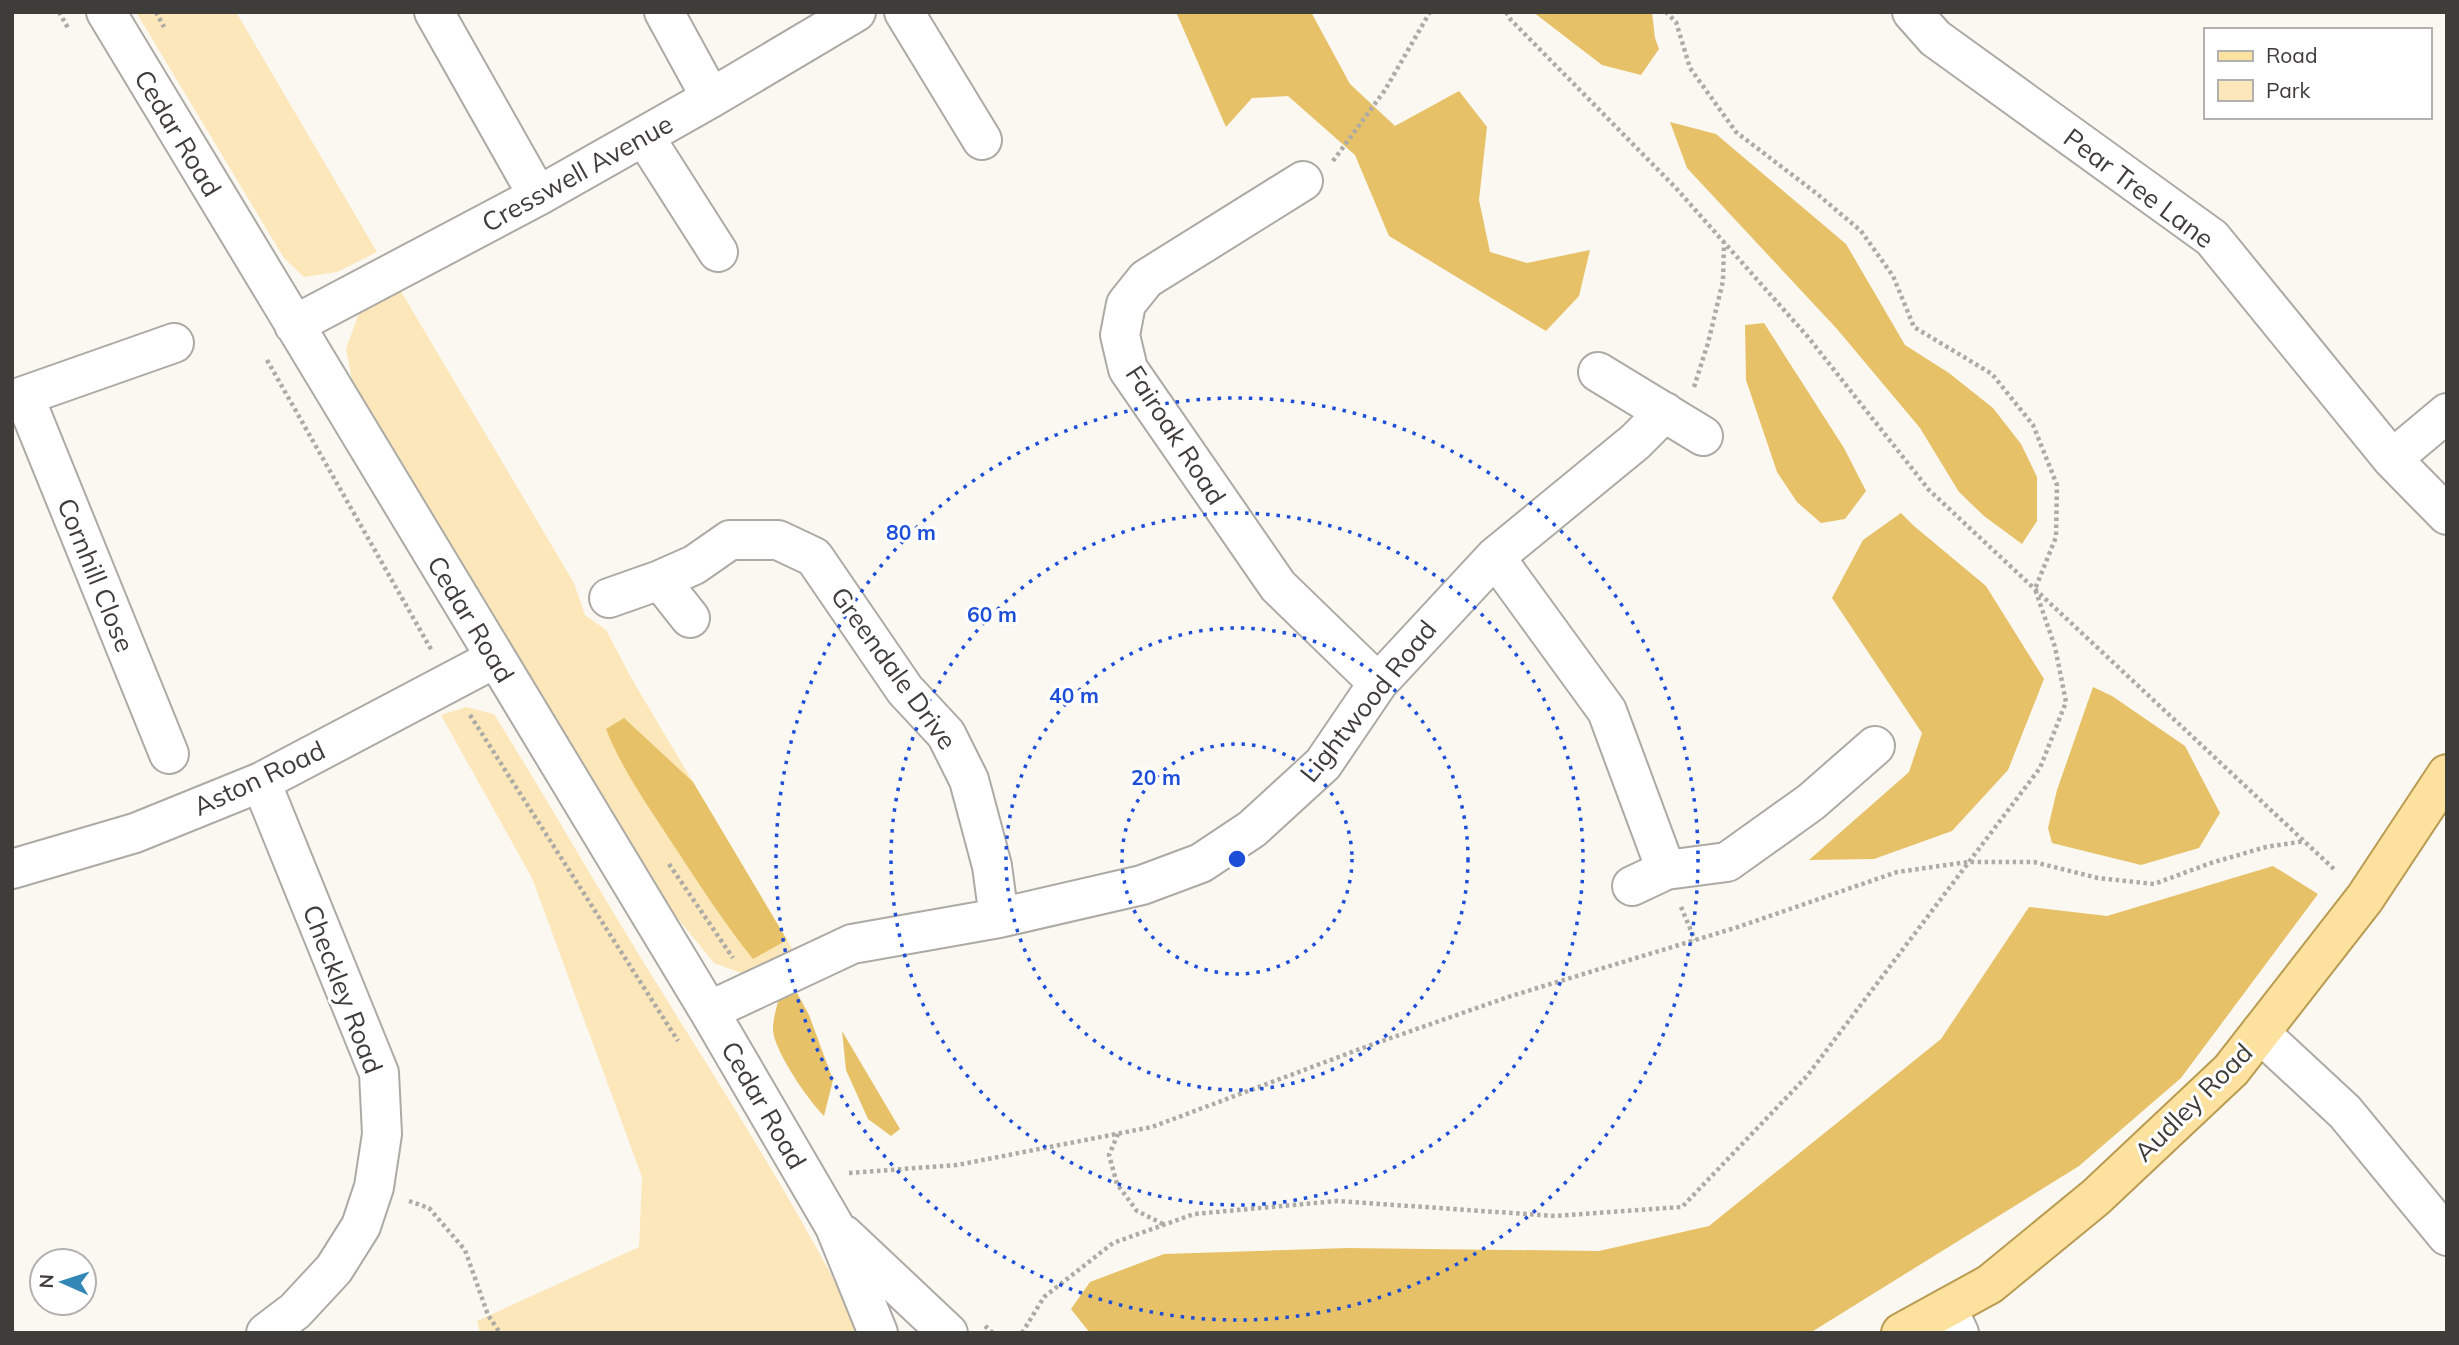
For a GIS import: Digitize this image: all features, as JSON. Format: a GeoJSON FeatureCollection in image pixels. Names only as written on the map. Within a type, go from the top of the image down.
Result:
{"type":"FeatureCollection","features":[{"type":"Feature","properties":{"kind":"main road","name":"Audley Road"},"geometry":{"type":"LineString","coordinates":[[1901,1333],[1953,1320],[1990,1284],[2096,1197],[2231,1070],[2365,898],[2447,774]]}},
{"type":"Feature","properties":{"kind":"street","name":"Cedar Road"},"geometry":{"type":"LineString","coordinates":[[106,12],[494,659],[709,1011],[835,1227]]}},
{"type":"Feature","properties":{"kind":"street"},"geometry":{"type":"LineString","coordinates":[[434,12],[538,196]]}},
{"type":"Feature","properties":{"kind":"street"},"geometry":{"type":"LineString","coordinates":[[664,12],[711,98]]}},
{"type":"Feature","properties":{"kind":"street","name":"Cresswell Avenue"},"geometry":{"type":"LineString","coordinates":[[294,325],[538,196],[856,12]]}},
{"type":"Feature","properties":{"kind":"street"},"geometry":{"type":"LineString","coordinates":[[904,12],[982,140]]}},
{"type":"Feature","properties":{"kind":"street","name":"Pear Tree Lane"},"geometry":{"type":"LineString","coordinates":[[1912,12],[1936,38],[2212,238],[2392,458],[2447,515]]}},
{"type":"Feature","properties":{"kind":"street"},"geometry":{"type":"LineString","coordinates":[[644,136],[718,252]]}},
{"type":"Feature","properties":{"kind":"street","name":"Fairoak Road"},"geometry":{"type":"LineString","coordinates":[[1303,181],[1146,279],[1126,304],[1120,335],[1128,369],[1278,586],[1378,682]]}},
{"type":"Feature","properties":{"kind":"street"},"geometry":{"type":"LineString","coordinates":[[18,398],[174,343]]}},
{"type":"Feature","properties":{"kind":"street"},"geometry":{"type":"LineString","coordinates":[[1598,372],[1703,436]]}},
{"type":"Feature","properties":{"kind":"street","name":"Cornhill Close"},"geometry":{"type":"LineString","coordinates":[[18,398],[169,754]]}},
{"type":"Feature","properties":{"kind":"street","name":"Lightwood Road"},"geometry":{"type":"LineString","coordinates":[[709,1011],[852,944],[999,918],[1142,885],[1200,863],[1252,829],[1323,764],[1378,682],[1495,557],[1635,442],[1665,412]]}},
{"type":"Feature","properties":{"kind":"street"},"geometry":{"type":"LineString","coordinates":[[2392,458],[2447,413]]}},
{"type":"Feature","properties":{"kind":"street","name":"Greendale Drive"},"geometry":{"type":"LineString","coordinates":[[609,598],[694,565],[730,540],[778,540],[814,557],[905,690],[946,734],[969,780],[992,866],[999,918]]}},
{"type":"Feature","properties":{"kind":"street"},"geometry":{"type":"LineString","coordinates":[[1495,557],[1607,711],[1666,870]]}},
{"type":"Feature","properties":{"kind":"street"},"geometry":{"type":"LineString","coordinates":[[660,580],[690,618]]}},
{"type":"Feature","properties":{"kind":"street","name":"Aston Road"},"geometry":{"type":"LineString","coordinates":[[12,869],[135,833],[261,782],[494,659]]}},
{"type":"Feature","properties":{"kind":"street"},"geometry":{"type":"LineString","coordinates":[[1632,886],[1666,870],[1727,862],[1811,802],[1875,746]]}},
{"type":"Feature","properties":{"kind":"street","name":"Checkley Road"},"geometry":{"type":"LineString","coordinates":[[261,782],[379,1073],[382,1134],[374,1187],[361,1226],[334,1269],[295,1311],[266,1333]]}},
{"type":"Feature","properties":{"kind":"street"},"geometry":{"type":"LineString","coordinates":[[2260,1033],[2346,1112],[2447,1236]]}},
{"type":"Feature","properties":{"kind":"street"},"geometry":{"type":"LineString","coordinates":[[835,1227],[878,1333]]}},
{"type":"Feature","properties":{"kind":"street"},"geometry":{"type":"LineString","coordinates":[[835,1227],[948,1333]]}},
{"type":"Feature","properties":{"kind":"path"},"geometry":{"type":"LineString","coordinates":[[1303,181],[1337,158],[1385,90],[1430,12]]}},
{"type":"Feature","properties":{"kind":"path"},"geometry":{"type":"LineString","coordinates":[[1506,12],[1675,187],[1724,242],[1808,337],[1929,490],[2365,898]]}},
{"type":"Feature","properties":{"kind":"path"},"geometry":{"type":"LineString","coordinates":[[1022,1333],[1044,1297],[1112,1243],[1194,1214],[1337,1201],[1555,1216],[1682,1207],[1807,1076],[2040,768],[2066,702],[2055,647],[2035,589],[2056,537],[2057,485],[2033,425],[1992,374],[1914,327],[1893,276],[1861,231],[1736,132],[1690,68],[1676,22],[1666,12]]}},
{"type":"Feature","properties":{"kind":"path"},"geometry":{"type":"LineString","coordinates":[[1665,412],[1691,396],[1708,343],[1723,281],[1724,242]]}},
{"type":"Feature","properties":{"kind":"path"},"geometry":{"type":"LineString","coordinates":[[806,1177],[957,1165],[1152,1127],[1511,996],[1738,927],[1897,872],[1968,862],[2034,862],[2098,878],[2154,884],[2266,847],[2305,841]]}},
{"type":"Feature","properties":{"kind":"path"},"geometry":{"type":"LineString","coordinates":[[1118,1134],[1110,1155],[1117,1184],[1137,1211],[1164,1224]]}},
{"type":"Feature","properties":{"kind":"path"},"geometry":{"type":"LineString","coordinates":[[374,1187],[429,1208],[465,1250],[488,1315],[500,1333]]}},
{"type":"Feature","properties":{"kind":"green space"},"geometry":{"type":"Polygon","coordinates":[[[136,12],[236,12],[377,252],[337,272],[304,277],[284,258],[136,12]]]}},
{"type":"Feature","properties":{"kind":"green space"},"geometry":{"type":"Polygon","coordinates":[[[399,288],[574,583],[585,615],[606,630],[633,681],[796,955],[744,974],[714,963],[675,915],[352,380],[346,349],[361,308],[399,288]]]}},
{"type":"Feature","properties":{"kind":"green space"},"geometry":{"type":"Polygon","coordinates":[[[466,707],[494,714],[784,1191],[861,1333],[480,1333],[477,1321],[639,1247],[642,1177],[532,878],[441,715],[466,707]]]}},
{"type":"Feature","properties":{"kind":"shaded area"},"geometry":{"type":"Polygon","coordinates":[[[1176,12],[1311,12],[1350,84],[1395,126],[1459,91],[1487,127],[1479,200],[1490,252],[1527,263],[1590,250],[1579,296],[1546,331],[1389,236],[1355,155],[1288,96],[1252,98],[1226,127],[1176,12]]]}},
{"type":"Feature","properties":{"kind":"shaded area"},"geometry":{"type":"Polygon","coordinates":[[[1533,12],[1652,12],[1659,49],[1641,75],[1602,65],[1533,12]]]}},
{"type":"Feature","properties":{"kind":"shaded area"},"geometry":{"type":"Polygon","coordinates":[[[1670,122],[1716,134],[1846,244],[1905,345],[1949,373],[1993,408],[2021,444],[2037,477],[2037,521],[2022,544],[1984,516],[1959,492],[1920,428],[1837,329],[1687,168],[1670,122]]]}},
{"type":"Feature","properties":{"kind":"shaded area"},"geometry":{"type":"Polygon","coordinates":[[[1764,323],[1844,448],[1866,491],[1845,519],[1821,523],[1797,502],[1777,472],[1746,380],[1745,325],[1764,323]]]}},
{"type":"Feature","properties":{"kind":"shaded area"},"geometry":{"type":"Polygon","coordinates":[[[1901,513],[1986,586],[2044,679],[2008,770],[1952,831],[1874,859],[1809,860],[1909,772],[1922,733],[1832,598],[1863,540],[1901,513]]]}},
{"type":"Feature","properties":{"kind":"shaded area"},"geometry":{"type":"Polygon","coordinates":[[[2093,687],[2112,696],[2185,746],[2220,813],[2199,848],[2141,865],[2052,843],[2048,828],[2057,790],[2093,687]]]}},
{"type":"Feature","properties":{"kind":"shaded area"},"geometry":{"type":"Polygon","coordinates":[[[624,718],[693,782],[787,940],[753,959],[733,932],[629,776],[606,729],[624,718]]]}},
{"type":"Feature","properties":{"kind":"shaded area"},"geometry":{"type":"Polygon","coordinates":[[[2273,866],[2318,894],[2181,1078],[2079,1166],[1810,1333],[1090,1333],[1071,1309],[1090,1282],[1164,1254],[1347,1248],[1599,1251],[1709,1226],[1941,1039],[2029,907],[2107,916],[2273,866]]]}},
{"type":"Feature","properties":{"kind":"shaded area"},"geometry":{"type":"Polygon","coordinates":[[[797,993],[809,1015],[833,1080],[824,1116],[793,1075],[775,1038],[773,1026],[778,1001],[797,993]]]}},
{"type":"Feature","properties":{"kind":"shaded area"},"geometry":{"type":"Polygon","coordinates":[[[842,1031],[900,1129],[891,1136],[868,1119],[846,1070],[842,1031]]]}}]}
